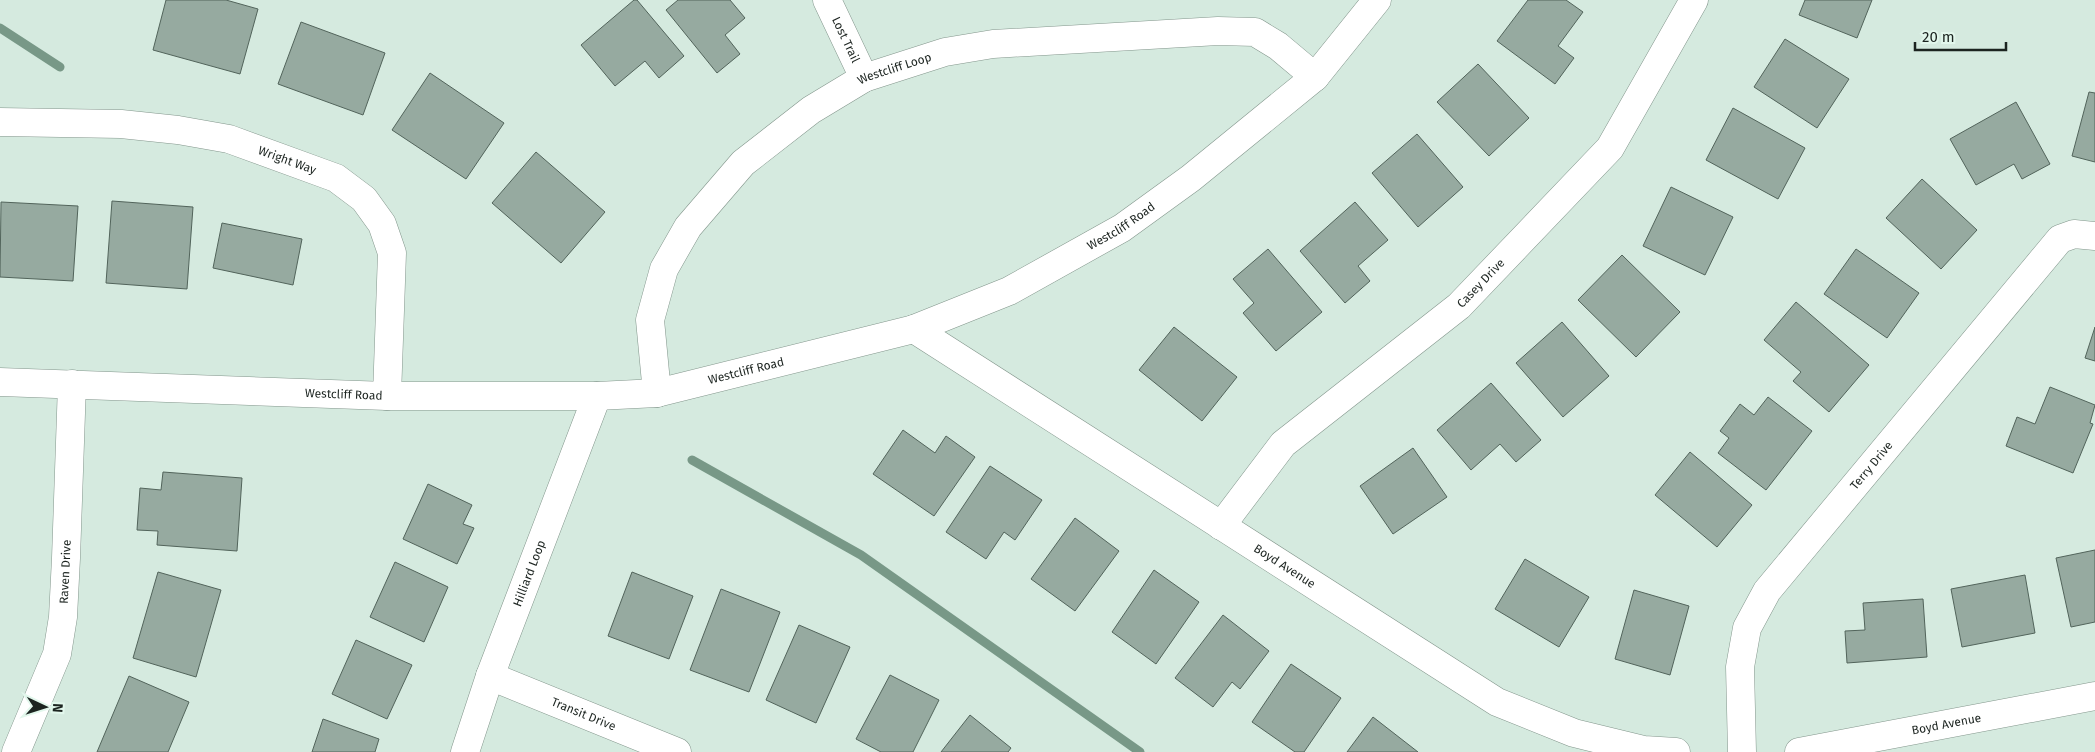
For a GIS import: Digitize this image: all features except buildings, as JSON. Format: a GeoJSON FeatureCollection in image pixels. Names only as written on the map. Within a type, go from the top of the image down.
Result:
{"type":"FeatureCollection","features":[{"type":"Feature","properties":{"kind":"street","name":"Lost Trail"},"geometry":{"type":"LineString","coordinates":[[827,0],[864,78]]}},
{"type":"Feature","properties":{"kind":"street","name":"Westcliff Road"},"geometry":{"type":"LineString","coordinates":[[0,382],[387,396],[597,396],[657,393],[914,329],[1009,291],[1122,228],[1191,178],[1315,77],[1377,0]]}},
{"type":"Feature","properties":{"kind":"street","name":"Casey Drive"},"geometry":{"type":"LineString","coordinates":[[1222,526],[1283,444],[1458,306],[1610,148],[1694,0]]}},
{"type":"Feature","properties":{"kind":"street","name":"Westcliff Loop"},"geometry":{"type":"LineString","coordinates":[[657,393],[650,320],[664,269],[688,227],[742,163],[811,110],[864,78],[945,52],[993,44],[1218,31],[1254,32],[1278,46],[1315,77]]}},
{"type":"Feature","properties":{"kind":"street","name":"Wright Way"},"geometry":{"type":"LineString","coordinates":[[0,122],[121,124],[178,130],[229,139],[336,178],[364,200],[382,224],[392,253],[387,396]]}},
{"type":"Feature","properties":{"kind":"street","name":"Terry Drive"},"geometry":{"type":"LineString","coordinates":[[1742,752],[1740,667],[1747,628],[1767,591],[2060,240],[2074,234],[2095,236]]}},
{"type":"Feature","properties":{"kind":"street","name":"Boyd Avenue"},"geometry":{"type":"LineString","coordinates":[[914,329],[1496,702],[1574,733],[1644,750],[1676,752]]}},
{"type":"Feature","properties":{"kind":"street","name":"Raven Drive"},"geometry":{"type":"LineString","coordinates":[[16,752],[57,654],[60,636],[66,558],[72,384]]}},
{"type":"Feature","properties":{"kind":"street","name":"Hilliard Loop"},"geometry":{"type":"LineString","coordinates":[[464,752],[490,676],[597,396]]}},
{"type":"Feature","properties":{"kind":"street","name":"Transit Drive"},"geometry":{"type":"LineString","coordinates":[[490,676],[677,752]]}},
{"type":"Feature","properties":{"kind":"street","name":"Boyd Avenue"},"geometry":{"type":"LineString","coordinates":[[1799,752],[2095,696]]}},
{"type":"Feature","properties":{"kind":"waterway"},"geometry":{"type":"LineString","coordinates":[[0,28],[60,67]]}},
{"type":"Feature","properties":{"kind":"waterway"},"geometry":{"type":"LineString","coordinates":[[692,460],[861,555],[1140,752]]}}]}
